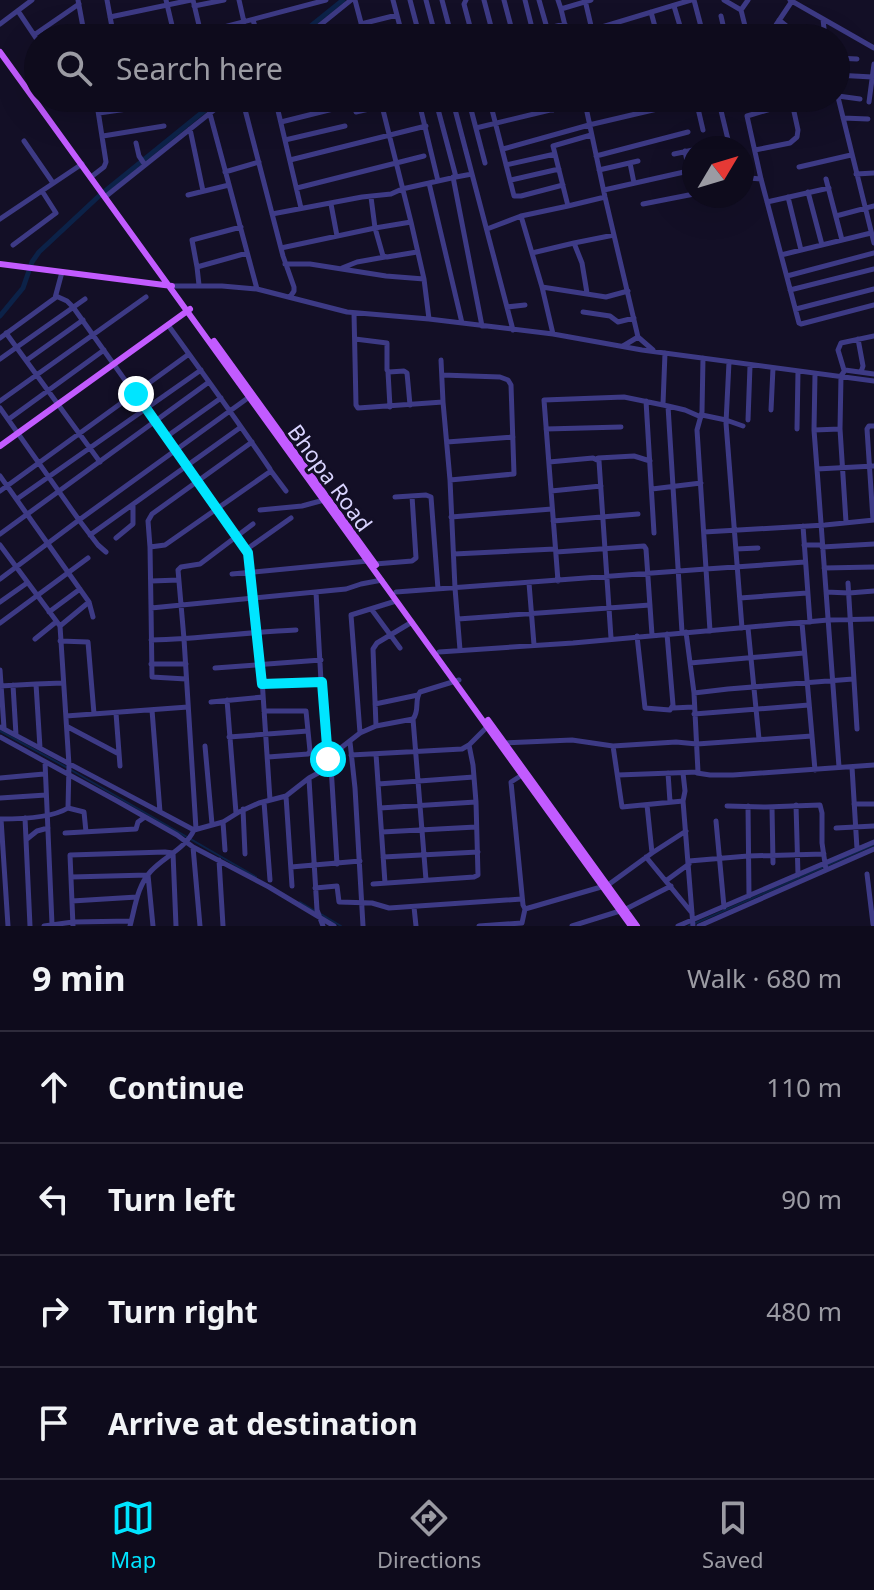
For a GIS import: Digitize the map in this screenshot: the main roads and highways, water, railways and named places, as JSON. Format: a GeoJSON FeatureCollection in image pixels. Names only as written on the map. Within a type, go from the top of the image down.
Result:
{"type":"FeatureCollection","features":[{"type":"Feature","properties":{"kind":"main road","name":"Bhopa Road"},"geometry":{"type":"LineString","coordinates":[[0,45],[24,78]]}},
{"type":"Feature","properties":{"kind":"main road","name":"Bhopa Road"},"geometry":{"type":"LineString","coordinates":[[0,52],[24,85]]}},
{"type":"Feature","properties":{"kind":"main road","name":"Bhopa Road"},"geometry":{"type":"LineString","coordinates":[[44,112],[92,176]]}},
{"type":"Feature","properties":{"kind":"main road","name":"Bhopa Road"},"geometry":{"type":"LineString","coordinates":[[48,112],[173,286]]}},
{"type":"Feature","properties":{"kind":"main road","name":"Bhopa Road"},"geometry":{"type":"LineString","coordinates":[[104,193],[439,652],[522,775],[606,886]]}},
{"type":"Feature","properties":{"kind":"main road"},"geometry":{"type":"LineString","coordinates":[[0,264],[173,286]]}},
{"type":"Feature","properties":{"kind":"main road"},"geometry":{"type":"LineString","coordinates":[[142,282],[160,272]]}},
{"type":"Feature","properties":{"kind":"main road"},"geometry":{"type":"LineString","coordinates":[[0,446],[189,310]]}},
{"type":"Feature","properties":{"kind":"main road","name":"Bhopa Road"},"geometry":{"type":"LineString","coordinates":[[251,396],[412,621],[505,743],[634,926]]}},
{"type":"Feature","properties":{"kind":"waterway"},"geometry":{"type":"LineString","coordinates":[[313,24],[343,0]]}},
{"type":"Feature","properties":{"kind":"waterway"},"geometry":{"type":"LineString","coordinates":[[0,316],[23,288],[39,252],[99,196],[203,112]]}},
{"type":"Feature","properties":{"kind":"waterway"},"geometry":{"type":"LineString","coordinates":[[0,731],[66,767]]}},
{"type":"Feature","properties":{"kind":"waterway"},"geometry":{"type":"LineString","coordinates":[[71,770],[256,877]]}},
{"type":"Feature","properties":{"kind":"waterway"},"geometry":{"type":"LineString","coordinates":[[689,926],[874,845]]}},
{"type":"Feature","properties":{"kind":"waterway"},"geometry":{"type":"LineString","coordinates":[[300,902],[315,911]]}},
{"type":"Feature","properties":{"kind":"waterway"},"geometry":{"type":"LineString","coordinates":[[321,914],[341,926]]}}]}
